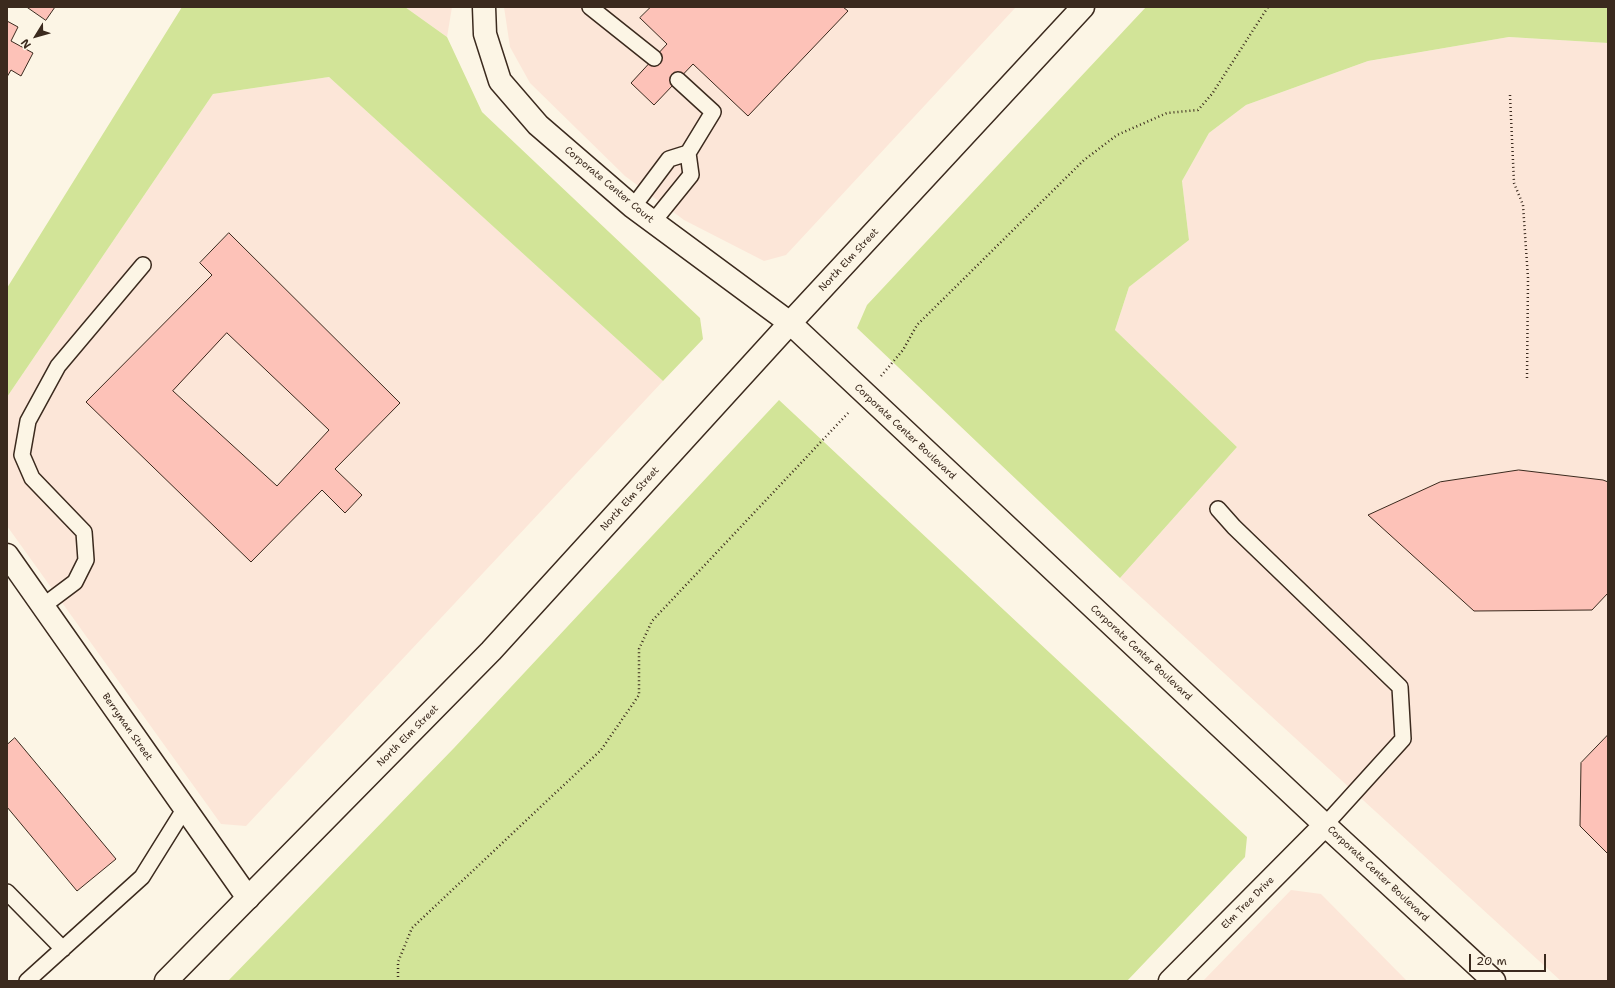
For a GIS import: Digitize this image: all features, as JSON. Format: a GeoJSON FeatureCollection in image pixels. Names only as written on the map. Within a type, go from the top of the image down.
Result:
{"type":"FeatureCollection","features":[{"type":"Feature","properties":{"kind":"street","name":"Corporate Center Court"},"geometry":{"type":"LineString","coordinates":[[484,7],[485,34],[500,82],[538,125],[633,207],[790,324]]}},
{"type":"Feature","properties":{"kind":"street","name":"North Elm Street"},"geometry":{"type":"LineString","coordinates":[[166,981],[491,652],[790,324],[1083,7]]}},
{"type":"Feature","properties":{"kind":"street","name":"Corporate Center Boulevard"},"geometry":{"type":"LineString","coordinates":[[790,324],[1325,825],[1494,981]]}},
{"type":"Feature","properties":{"kind":"street","name":"Berryman Street"},"geometry":{"type":"LineString","coordinates":[[7,555],[248,898]]}},
{"type":"Feature","properties":{"kind":"street","name":"Elm Tree Drive"},"geometry":{"type":"LineString","coordinates":[[1170,981],[1325,825]]}},
{"type":"Feature","properties":{"kind":"lane"},"geometry":{"type":"LineString","coordinates":[[590,7],[654,58]]}},
{"type":"Feature","properties":{"kind":"lane"},"geometry":{"type":"LineString","coordinates":[[653,222],[691,174],[688,153],[713,112],[678,80]]}},
{"type":"Feature","properties":{"kind":"lane"},"geometry":{"type":"LineString","coordinates":[[633,207],[669,159],[688,153]]}},
{"type":"Feature","properties":{"kind":"lane"},"geometry":{"type":"LineString","coordinates":[[43,606],[76,582],[86,560],[84,532],[32,478],[22,455],[28,421],[58,366],[143,265]]}},
{"type":"Feature","properties":{"kind":"lane"},"geometry":{"type":"LineString","coordinates":[[1218,509],[1234,527],[1400,687],[1403,739],[1325,825]]}},
{"type":"Feature","properties":{"kind":"lane"},"geometry":{"type":"LineString","coordinates":[[27,981],[142,877],[184,808]]}},
{"type":"Feature","properties":{"kind":"lane"},"geometry":{"type":"LineString","coordinates":[[7,892],[63,949]]}},
{"type":"Feature","properties":{"kind":"path"},"geometry":{"type":"LineString","coordinates":[[398,981],[398,962],[412,928],[601,750],[639,695],[639,649],[652,621],[865,395],[903,350],[917,325],[1084,160],[1117,135],[1139,125],[1167,113],[1198,110],[1212,94],[1268,7]]}},
{"type":"Feature","properties":{"kind":"path"},"geometry":{"type":"LineString","coordinates":[[1510,95],[1514,183],[1523,205],[1528,278],[1527,379]]}},
{"type":"Feature","properties":{"kind":"shaded area"},"geometry":{"type":"Polygon","coordinates":[[[405,7],[452,7],[447,37],[405,7]]]}},
{"type":"Feature","properties":{"kind":"shaded area"},"geometry":{"type":"Polygon","coordinates":[[[504,7],[1016,7],[786,255],[764,261],[684,220],[625,176],[530,83],[510,47],[504,7]]]}},
{"type":"Feature","properties":{"kind":"shaded area"},"geometry":{"type":"Polygon","coordinates":[[[1509,37],[1608,43],[1608,981],[1561,981],[1120,578],[1237,447],[1115,330],[1129,287],[1189,240],[1182,181],[1209,133],[1246,105],[1368,61],[1509,37]]]}},
{"type":"Feature","properties":{"kind":"shaded area"},"geometry":{"type":"Polygon","coordinates":[[[329,77],[663,381],[246,826],[221,824],[7,526],[7,397],[213,94],[329,77]]]}},
{"type":"Feature","properties":{"kind":"shaded area"},"geometry":{"type":"Polygon","coordinates":[[[1291,890],[1321,894],[1407,981],[1203,981],[1291,890]]]}},
{"type":"Feature","properties":{"kind":"green space"},"geometry":{"type":"Polygon","coordinates":[[[182,7],[405,7],[447,37],[482,112],[700,318],[703,339],[663,381],[329,77],[213,94],[7,397],[7,288],[182,7]]]}},
{"type":"Feature","properties":{"kind":"green space"},"geometry":{"type":"Polygon","coordinates":[[[1146,7],[1608,7],[1608,43],[1509,37],[1368,61],[1246,105],[1209,133],[1182,181],[1189,240],[1129,287],[1115,330],[1237,447],[1120,578],[857,328],[867,305],[1146,7]]]}},
{"type":"Feature","properties":{"kind":"green space"},"geometry":{"type":"Polygon","coordinates":[[[779,400],[1247,837],[1245,857],[1127,981],[228,981],[454,748],[779,400]]]}},
{"type":"Feature","properties":{"kind":"building"},"geometry":{"type":"Polygon","coordinates":[[[27,7],[55,7],[46,20],[27,7]]]}},
{"type":"Feature","properties":{"kind":"building"},"geometry":{"type":"Polygon","coordinates":[[[651,7],[843,7],[848,11],[748,116],[693,64],[654,105],[631,83],[667,44],[640,18],[651,7]]]}},
{"type":"Feature","properties":{"kind":"building"},"geometry":{"type":"Polygon","coordinates":[[[7,21],[18,27],[11,41],[33,53],[21,76],[11,70],[7,77],[7,21]]]}},
{"type":"Feature","properties":{"kind":"building"},"geometry":{"type":"Polygon","coordinates":[[[229,233],[400,403],[335,469],[362,495],[345,513],[322,490],[251,562],[86,402],[212,275],[200,263],[229,233]],[[227,333],[173,391],[277,486],[329,430],[227,333]]]}},
{"type":"Feature","properties":{"kind":"building"},"geometry":{"type":"Polygon","coordinates":[[[1519,470],[1603,480],[1608,482],[1608,593],[1592,610],[1474,611],[1368,515],[1440,482],[1519,470]]]}},
{"type":"Feature","properties":{"kind":"building"},"geometry":{"type":"Polygon","coordinates":[[[1608,735],[1608,854],[1580,826],[1581,763],[1608,735]]]}},
{"type":"Feature","properties":{"kind":"building"},"geometry":{"type":"Polygon","coordinates":[[[15,738],[116,859],[77,891],[7,807],[7,745],[15,738]]]}}]}
